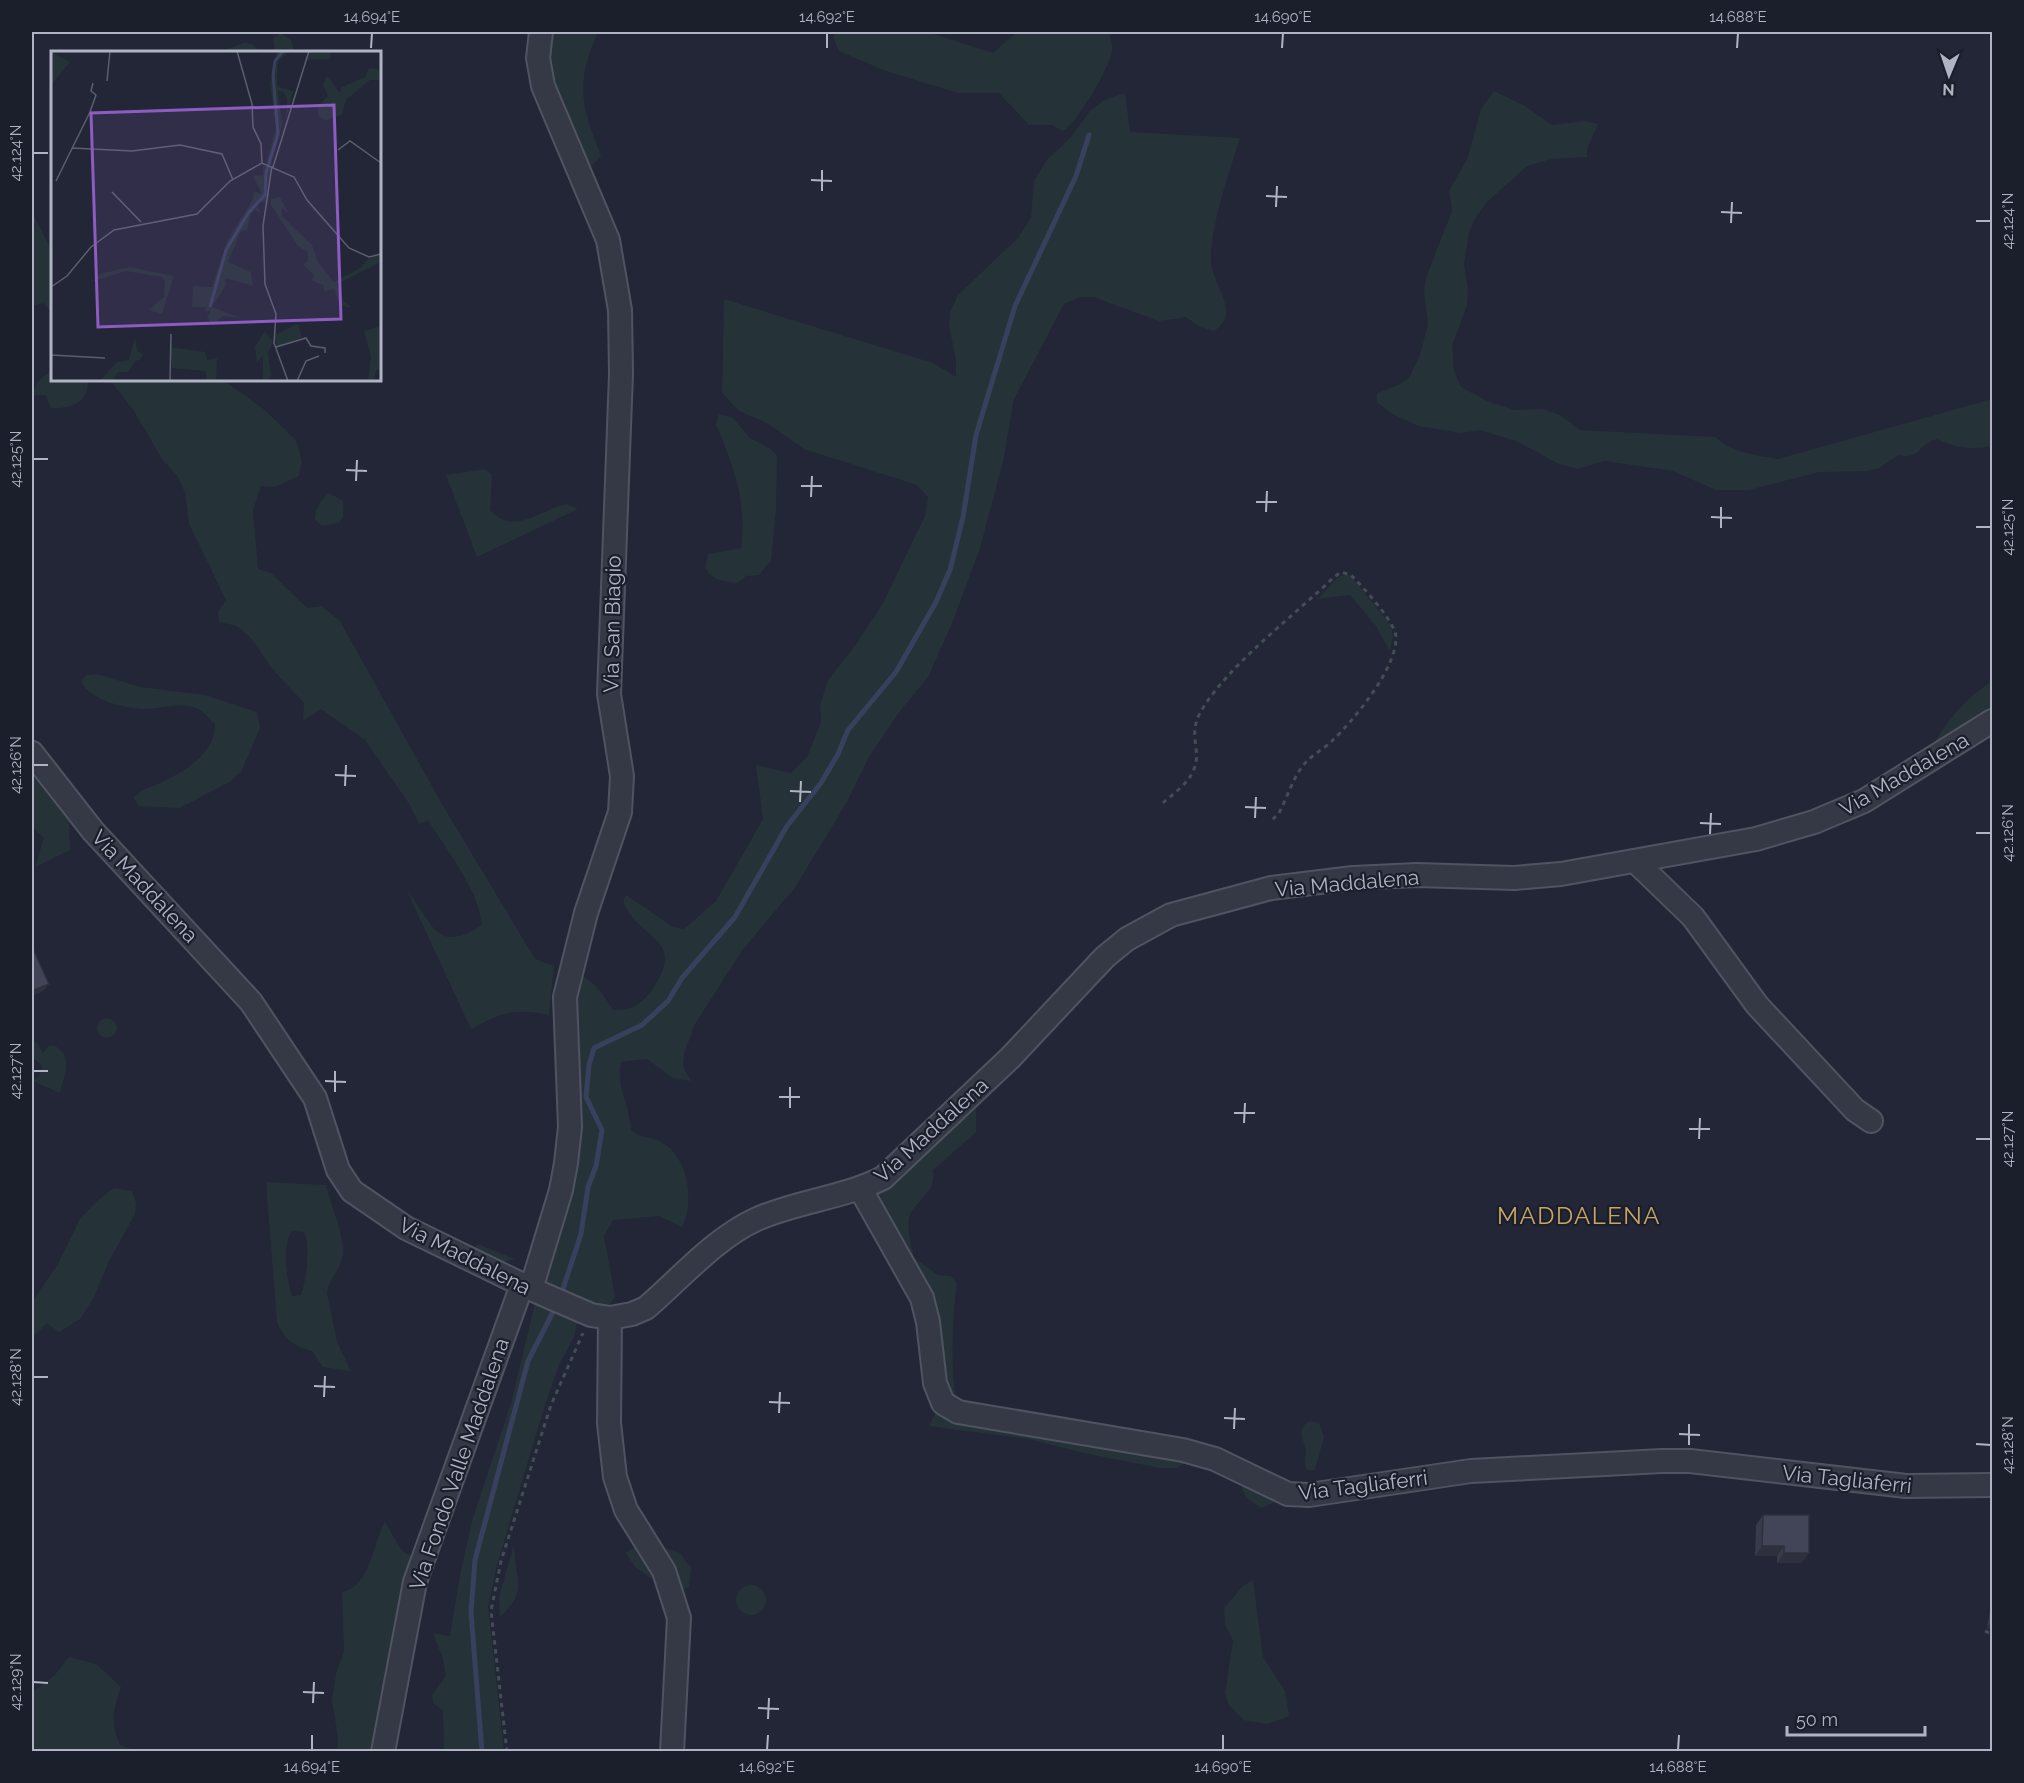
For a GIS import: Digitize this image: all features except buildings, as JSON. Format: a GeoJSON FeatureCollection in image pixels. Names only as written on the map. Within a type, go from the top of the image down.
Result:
{"type":"FeatureCollection","features":[{"type":"Feature","properties":{"kind":"street","name":"Via San Biagio"},"geometry":{"type":"LineString","coordinates":[[530,1289],[561,1190],[566,1163],[570,1127],[565,997],[585,913],[620,812],[622,776],[609,694],[621,374],[620,310],[608,240],[543,86],[538,58],[541,32]]}},
{"type":"Feature","properties":{"kind":"street","name":"Via Maddalena"},"geometry":{"type":"LineString","coordinates":[[32,753],[93,831],[251,1002],[315,1098],[338,1170],[352,1191],[375,1209],[406,1228],[530,1289],[592,1314],[632,1314],[646,1308],[730,1234],[755,1220],[806,1203],[861,1190],[884,1178],[1010,1058],[1105,957],[1127,939],[1171,915],[1271,888],[1353,878],[1417,876],[1515,878],[1561,874],[1756,839],[1814,822],[1864,801],[1992,721]]}},
{"type":"Feature","properties":{"kind":"street"},"geometry":{"type":"LineString","coordinates":[[1636,862],[1693,917],[1757,1005],[1855,1110],[1870,1121]]}},
{"type":"Feature","properties":{"kind":"street","name":"Via Tagliaferri"},"geometry":{"type":"LineString","coordinates":[[861,1190],[922,1298],[928,1322],[935,1383],[943,1403],[958,1412],[1183,1450],[1215,1460],[1288,1494],[1309,1495],[1471,1471],[1662,1461],[1689,1461],[1906,1486],[1992,1485]]}},
{"type":"Feature","properties":{"kind":"street","name":"Via Fondo Valle Maddalena"},"geometry":{"type":"LineString","coordinates":[[383,1752],[416,1582],[530,1289]]}},
{"type":"Feature","properties":{"kind":"street"},"geometry":{"type":"LineString","coordinates":[[592,1314],[615,1477],[626,1510],[664,1571],[679,1618],[672,1752]]}},
{"type":"Feature","properties":{"kind":"path"},"geometry":{"type":"LineString","coordinates":[[1162,803],[1194,770],[1196,759],[1193,732],[1201,712],[1220,687],[1269,634],[1334,577],[1341,572],[1351,575],[1394,626],[1396,637],[1394,653],[1357,714],[1329,744],[1307,761],[1279,813],[1272,820]]}},
{"type":"Feature","properties":{"kind":"path"},"geometry":{"type":"LineString","coordinates":[[507,1752],[491,1611],[501,1561],[551,1405],[592,1314]]}},
{"type":"Feature","properties":{"kind":"path"},"geometry":{"type":"LineString","coordinates":[[1985,1631],[1992,1634]]}},
{"type":"Feature","properties":{"kind":"shaded area"},"geometry":{"type":"Polygon","coordinates":[[[553,32],[598,32],[586,66],[583,94],[589,122],[601,156],[585,173],[553,86],[550,50],[553,32]]]}},
{"type":"Feature","properties":{"kind":"shaded area"},"geometry":{"type":"Polygon","coordinates":[[[836,32],[927,32],[993,53],[1017,32],[1109,32],[1112,48],[1110,58],[1092,94],[1076,118],[1063,131],[1052,125],[1029,125],[999,93],[958,93],[883,70],[839,51],[833,37],[836,32]]]}},
{"type":"Feature","properties":{"kind":"shaded area"},"geometry":{"type":"Polygon","coordinates":[[[281,33],[291,40],[294,51],[275,51],[273,38],[281,33]]]}},
{"type":"Feature","properties":{"kind":"shaded area"},"geometry":{"type":"Polygon","coordinates":[[[245,42],[252,44],[259,51],[223,51],[245,42]]]}},
{"type":"Feature","properties":{"kind":"shaded area"},"geometry":{"type":"Polygon","coordinates":[[[1494,91],[1525,106],[1552,125],[1585,121],[1598,124],[1587,149],[1587,157],[1551,159],[1527,166],[1488,201],[1477,215],[1469,232],[1464,264],[1468,290],[1467,305],[1452,346],[1454,371],[1461,387],[1487,401],[1514,410],[1544,409],[1560,415],[1580,430],[1715,437],[1737,450],[1778,459],[1992,399],[1992,446],[1964,447],[1937,439],[1911,455],[1899,455],[1879,468],[1867,471],[1819,472],[1749,490],[1716,490],[1673,471],[1605,461],[1577,469],[1559,464],[1516,441],[1480,430],[1461,433],[1418,426],[1392,414],[1377,402],[1377,393],[1399,385],[1409,378],[1420,355],[1428,324],[1424,290],[1427,275],[1452,211],[1449,191],[1468,157],[1481,109],[1494,91]]]}},
{"type":"Feature","properties":{"kind":"shaded area"},"geometry":{"type":"Polygon","coordinates":[[[1125,93],[1130,132],[1240,138],[1221,198],[1212,245],[1212,269],[1226,307],[1226,315],[1222,324],[1214,331],[1200,327],[1186,317],[1159,321],[1093,297],[1080,297],[1064,304],[1014,399],[1003,462],[980,548],[953,621],[928,677],[900,711],[869,757],[847,802],[794,889],[743,949],[695,1024],[684,1054],[683,1066],[691,1081],[673,1078],[647,1059],[621,1062],[621,1088],[631,1130],[668,1147],[682,1167],[688,1191],[688,1204],[682,1227],[659,1216],[613,1220],[604,1236],[615,1297],[609,1305],[580,1300],[562,1293],[538,1276],[564,1191],[572,971],[596,987],[613,1010],[635,1006],[651,991],[662,973],[665,959],[663,949],[630,914],[623,901],[626,895],[673,927],[684,929],[716,901],[763,819],[756,765],[791,773],[807,757],[821,722],[820,705],[828,680],[855,646],[883,603],[925,516],[928,497],[917,485],[804,449],[767,423],[739,411],[722,393],[724,299],[933,363],[956,377],[956,360],[949,325],[950,312],[958,295],[1019,237],[1031,217],[1034,181],[1046,161],[1071,137],[1090,111],[1104,100],[1125,93]]]}},
{"type":"Feature","properties":{"kind":"shaded area"},"geometry":{"type":"Polygon","coordinates":[[[32,212],[51,249],[51,313],[44,303],[32,306],[32,212]]]}},
{"type":"Feature","properties":{"kind":"shaded area"},"geometry":{"type":"Polygon","coordinates":[[[51,371],[51,381],[88,381],[88,388],[78,403],[51,408],[46,395],[32,395],[37,382],[51,371]]]}},
{"type":"Feature","properties":{"kind":"shaded area"},"geometry":{"type":"Polygon","coordinates":[[[111,381],[224,381],[265,410],[296,440],[302,461],[299,476],[275,487],[261,486],[253,510],[258,569],[271,573],[307,608],[322,606],[340,621],[442,804],[535,959],[554,966],[549,1015],[526,1012],[508,1013],[471,1029],[407,891],[437,931],[445,936],[454,937],[482,925],[475,897],[468,884],[428,820],[419,824],[410,805],[365,740],[321,709],[303,721],[304,703],[273,670],[250,637],[237,626],[219,622],[218,611],[226,600],[189,524],[185,493],[178,477],[162,459],[134,411],[111,381]]]}},
{"type":"Feature","properties":{"kind":"shaded area"},"geometry":{"type":"Polygon","coordinates":[[[719,414],[733,418],[750,438],[769,448],[777,456],[776,508],[771,561],[759,575],[746,576],[737,583],[715,578],[705,567],[708,554],[741,548],[742,516],[738,485],[716,425],[719,414]]]}},
{"type":"Feature","properties":{"kind":"shaded area"},"geometry":{"type":"Polygon","coordinates":[[[485,469],[492,475],[490,510],[508,521],[527,519],[566,504],[578,509],[477,557],[446,475],[485,469]]]}},
{"type":"Feature","properties":{"kind":"shaded area"},"geometry":{"type":"Polygon","coordinates":[[[329,493],[343,501],[343,517],[339,523],[322,526],[315,520],[316,512],[329,493]]]}},
{"type":"Feature","properties":{"kind":"shaded area"},"geometry":{"type":"Polygon","coordinates":[[[1347,574],[1391,626],[1393,637],[1390,651],[1376,626],[1350,595],[1318,599],[1339,576],[1347,574]]]}},
{"type":"Feature","properties":{"kind":"shaded area"},"geometry":{"type":"Polygon","coordinates":[[[97,674],[140,687],[205,695],[257,712],[260,728],[241,772],[231,781],[180,808],[139,806],[134,798],[139,793],[187,768],[204,753],[214,735],[215,724],[200,710],[186,705],[139,709],[110,703],[86,689],[81,682],[86,675],[97,674]]]}},
{"type":"Feature","properties":{"kind":"shaded area"},"geometry":{"type":"Polygon","coordinates":[[[1992,681],[1992,708],[1934,743],[1959,709],[1992,681]]]}},
{"type":"Feature","properties":{"kind":"shaded area"},"geometry":{"type":"Polygon","coordinates":[[[32,766],[69,816],[70,850],[35,867],[44,838],[32,827],[32,766]]]}},
{"type":"Feature","properties":{"kind":"shaded area"},"geometry":{"type":"Polygon","coordinates":[[[107,1018],[114,1021],[117,1028],[114,1035],[107,1038],[100,1035],[97,1028],[100,1021],[107,1018]]]}},
{"type":"Feature","properties":{"kind":"shaded area"},"geometry":{"type":"Polygon","coordinates":[[[32,1041],[37,1043],[43,1053],[49,1046],[55,1046],[64,1055],[66,1067],[60,1093],[33,1081],[39,1076],[42,1066],[32,1057],[32,1041]]]}},
{"type":"Feature","properties":{"kind":"shaded area"},"geometry":{"type":"Polygon","coordinates":[[[976,1095],[976,1132],[933,1170],[933,1182],[912,1211],[909,1222],[914,1258],[938,1275],[951,1276],[957,1284],[953,1327],[953,1379],[958,1403],[943,1398],[933,1353],[867,1196],[976,1095]]]}},
{"type":"Feature","properties":{"kind":"shaded area"},"geometry":{"type":"Polygon","coordinates":[[[266,1182],[326,1185],[340,1229],[343,1247],[342,1259],[327,1293],[337,1342],[351,1371],[323,1367],[312,1351],[300,1347],[287,1338],[277,1322],[266,1182]],[[292,1231],[287,1246],[287,1272],[292,1296],[301,1295],[305,1281],[307,1245],[304,1232],[292,1231]]]}},
{"type":"Feature","properties":{"kind":"shaded area"},"geometry":{"type":"Polygon","coordinates":[[[114,1188],[132,1191],[136,1203],[135,1214],[109,1261],[93,1299],[80,1319],[59,1332],[47,1323],[32,1338],[32,1302],[58,1264],[80,1219],[98,1200],[114,1188]]]}},
{"type":"Feature","properties":{"kind":"shaded area"},"geometry":{"type":"Polygon","coordinates":[[[478,1244],[515,1259],[499,1263],[468,1253],[478,1244]]]}},
{"type":"Feature","properties":{"kind":"shaded area"},"geometry":{"type":"Polygon","coordinates":[[[535,1303],[578,1318],[574,1337],[559,1365],[544,1408],[497,1565],[488,1607],[504,1751],[444,1751],[443,1711],[433,1703],[432,1695],[446,1676],[443,1659],[433,1633],[450,1636],[472,1521],[511,1403],[535,1303]]]}},
{"type":"Feature","properties":{"kind":"shaded area"},"geometry":{"type":"Polygon","coordinates":[[[933,1406],[1165,1451],[1186,1462],[1177,1468],[1160,1468],[1028,1439],[929,1426],[935,1414],[933,1406]]]}},
{"type":"Feature","properties":{"kind":"shaded area"},"geometry":{"type":"Polygon","coordinates":[[[1310,1421],[1319,1423],[1324,1437],[1315,1470],[1307,1470],[1302,1434],[1303,1427],[1310,1421]]]}},
{"type":"Feature","properties":{"kind":"shaded area"},"geometry":{"type":"Polygon","coordinates":[[[1240,1478],[1278,1501],[1261,1508],[1246,1496],[1240,1478]]]}},
{"type":"Feature","properties":{"kind":"shaded area"},"geometry":{"type":"Polygon","coordinates":[[[385,1522],[402,1551],[414,1557],[376,1751],[337,1751],[338,1737],[332,1700],[336,1674],[344,1651],[342,1592],[352,1588],[365,1573],[385,1522]]]}},
{"type":"Feature","properties":{"kind":"shaded area"},"geometry":{"type":"Polygon","coordinates":[[[639,1544],[657,1583],[634,1566],[626,1553],[639,1544]]]}},
{"type":"Feature","properties":{"kind":"shaded area"},"geometry":{"type":"Polygon","coordinates":[[[514,1545],[518,1591],[515,1599],[500,1617],[499,1597],[514,1545]]]}},
{"type":"Feature","properties":{"kind":"shaded area"},"geometry":{"type":"Polygon","coordinates":[[[668,1549],[680,1553],[691,1568],[689,1586],[676,1596],[656,1552],[668,1549]]]}},
{"type":"Feature","properties":{"kind":"shaded area"},"geometry":{"type":"Polygon","coordinates":[[[1253,1580],[1263,1657],[1285,1691],[1289,1716],[1267,1724],[1243,1720],[1229,1705],[1225,1693],[1233,1641],[1225,1624],[1224,1608],[1243,1586],[1253,1580]]]}},
{"type":"Feature","properties":{"kind":"shaded area"},"geometry":{"type":"Polygon","coordinates":[[[751,1585],[762,1589],[766,1600],[762,1611],[751,1615],[740,1611],[736,1600],[740,1589],[751,1585]]]}},
{"type":"Feature","properties":{"kind":"shaded area"},"geometry":{"type":"Polygon","coordinates":[[[69,1657],[96,1664],[121,1687],[115,1710],[115,1729],[120,1745],[137,1751],[32,1751],[32,1692],[54,1676],[69,1657]]]}},
{"type":"Feature","properties":{"kind":"waterway"},"geometry":{"type":"LineString","coordinates":[[561,1295],[581,1234],[588,1187],[596,1166],[602,1130],[586,1097],[589,1065],[594,1048],[642,1025],[668,1001],[682,978],[735,917],[787,826],[821,783],[838,754],[848,730],[896,672],[936,602],[950,570],[963,517],[976,435],[1015,306],[1076,176],[1089,135]]}},
{"type":"Feature","properties":{"kind":"waterway"},"geometry":{"type":"LineString","coordinates":[[482,1752],[471,1612],[475,1560],[528,1361],[556,1306]]}},
{"type":"Feature","properties":{"kind":"district","name":"MADDALENA"},"geometry":{"type":"Point","coordinates":[1579,1215]}}]}
